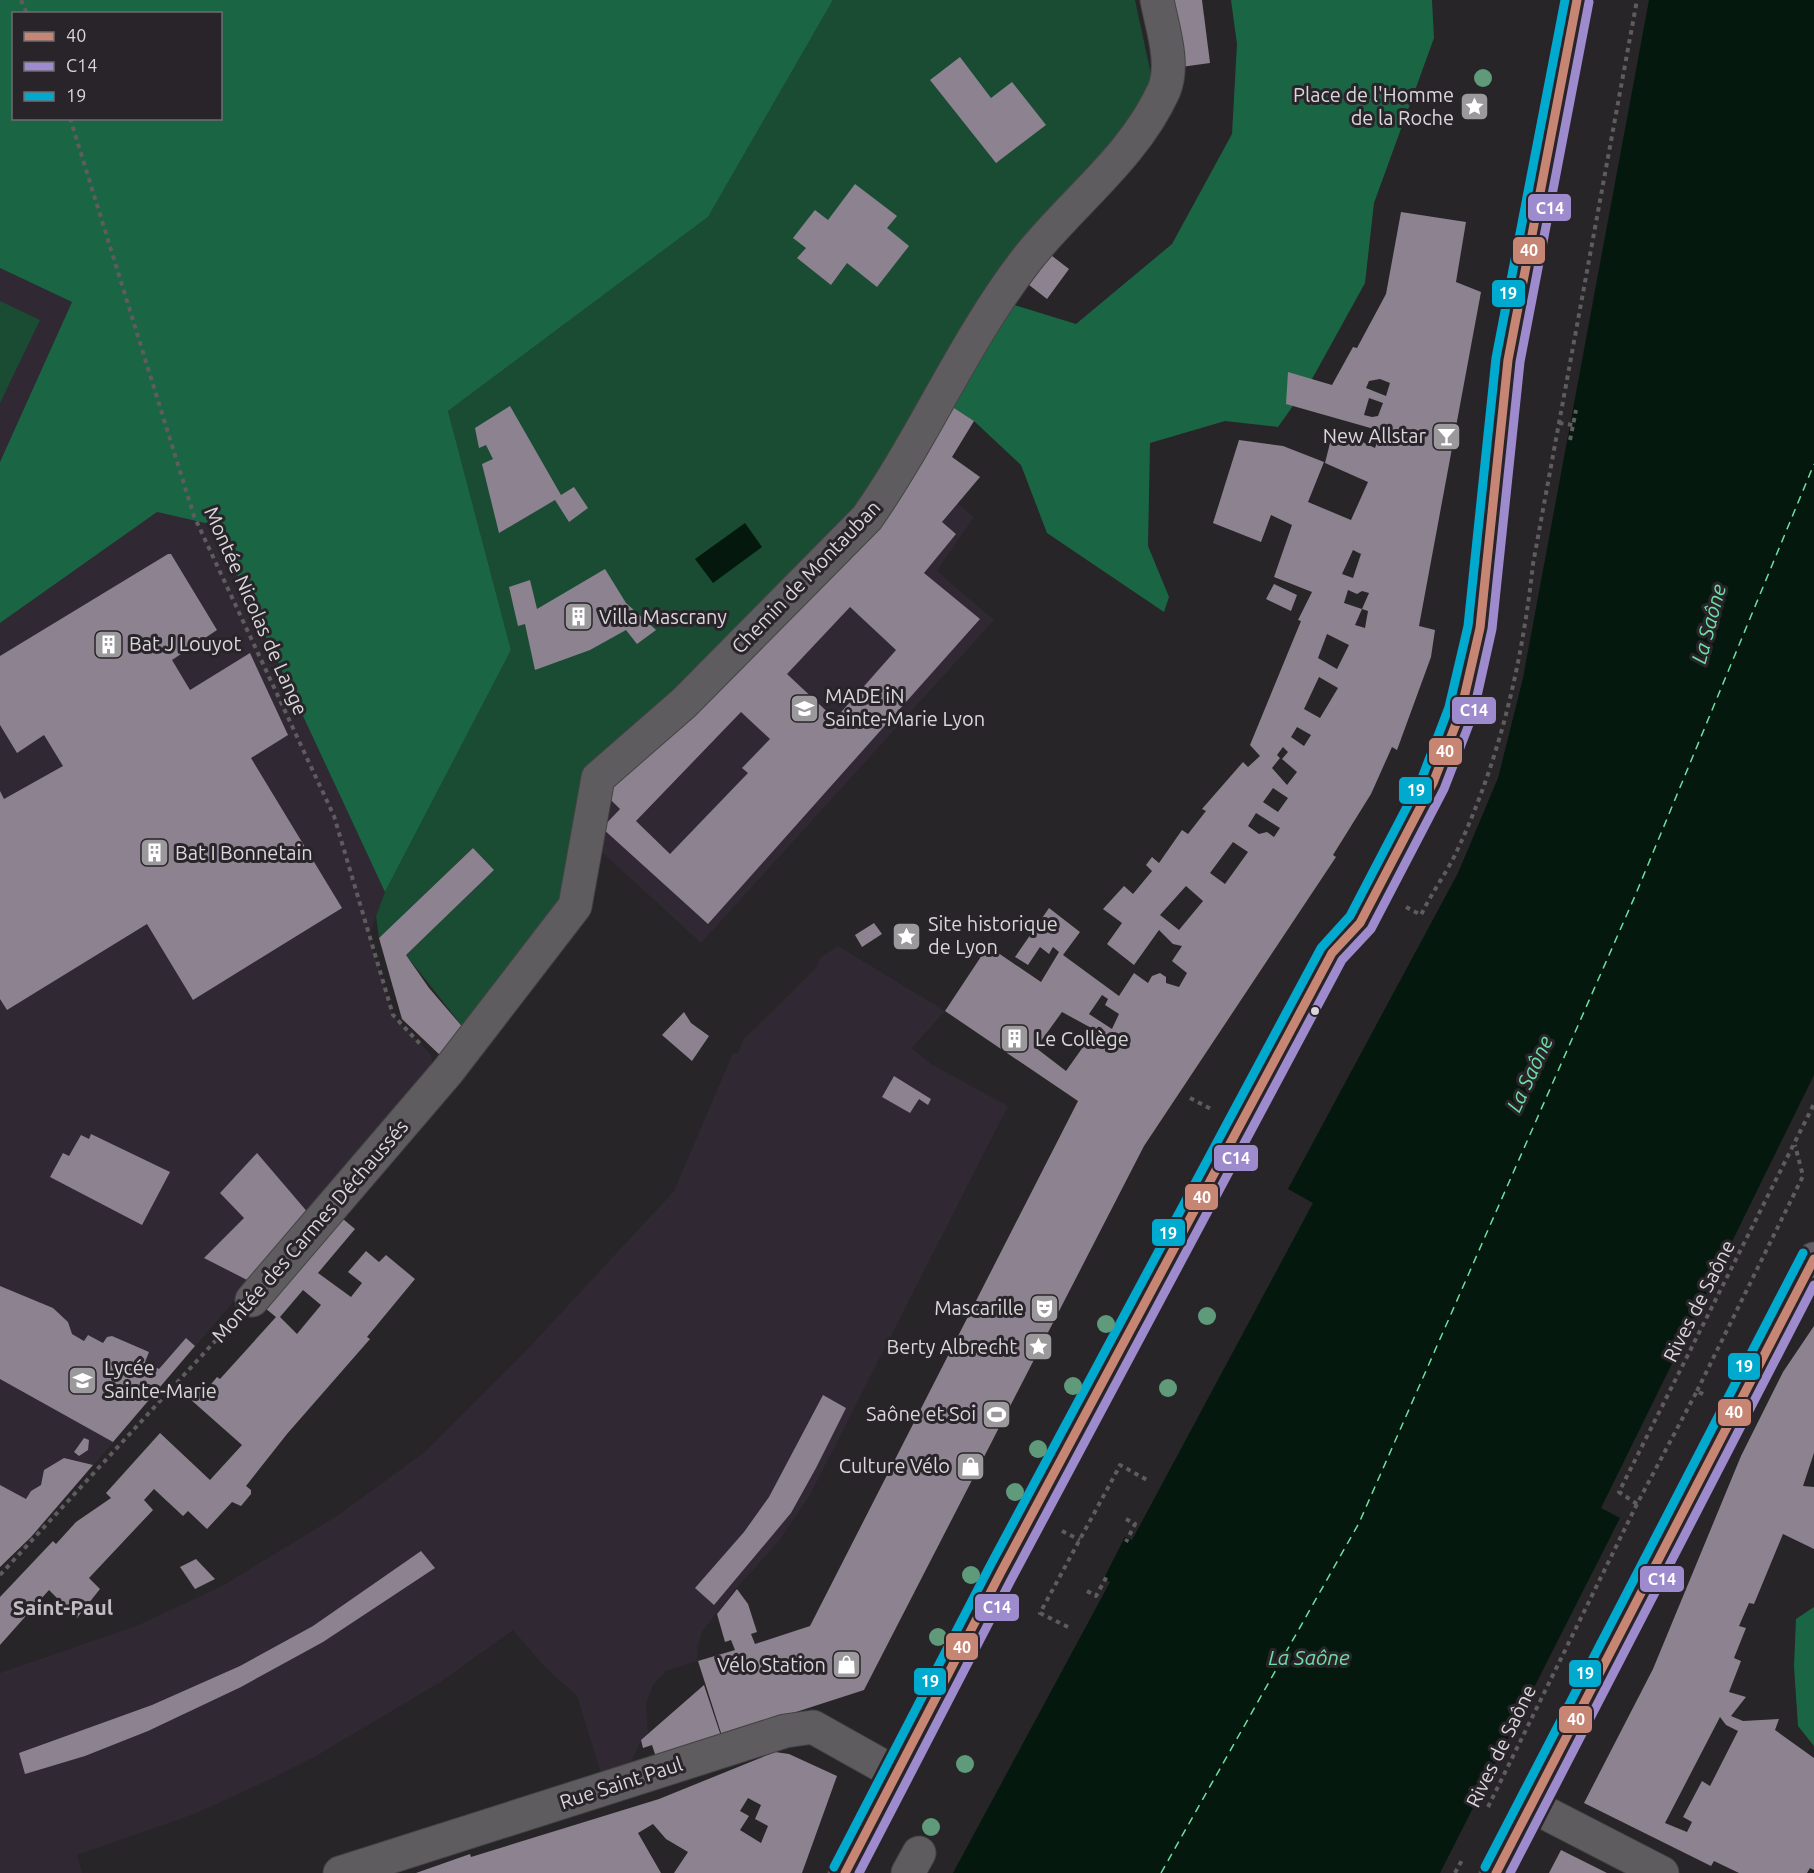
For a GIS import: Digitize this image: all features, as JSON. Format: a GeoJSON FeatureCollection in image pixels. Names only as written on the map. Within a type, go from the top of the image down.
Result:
{"type":"FeatureCollection","features":[{"type":"Feature","properties":{"kind":"main road"},"geometry":{"type":"LineString","coordinates":[[845,1873],[895,1773],[1332,953],[1360,923],[1433,783],[1461,711],[1480,628],[1508,360],[1576,0]]}},
{"type":"Feature","properties":{"kind":"main road"},"geometry":{"type":"LineString","coordinates":[[1496,1873],[1814,1259]]}},
{"type":"Feature","properties":{"kind":"street","name":"Chemin de Montauban"},"geometry":{"type":"LineString","coordinates":[[447,1071],[575,906],[598,778],[684,703],[867,518],[892,483],[980,330],[1027,259],[1133,143],[1165,88],[1168,61],[1157,0]]}},
{"type":"Feature","properties":{"kind":"street","name":"Montée des Carmes Déchaussés"},"geometry":{"type":"LineString","coordinates":[[252,1300],[447,1071]]}},
{"type":"Feature","properties":{"kind":"street","name":"Rue Saint Paul"},"geometry":{"type":"LineString","coordinates":[[340,1873],[785,1731],[813,1727],[895,1773]]}},
{"type":"Feature","properties":{"kind":"street"},"geometry":{"type":"LineString","coordinates":[[1530,1805],[1662,1873]]}},
{"type":"Feature","properties":{"kind":"path"},"geometry":{"type":"LineString","coordinates":[[1406,907],[1421,915],[1455,855],[1495,754],[1517,674],[1559,423],[1637,0]]}},
{"type":"Feature","properties":{"kind":"path","name":"Montée Nicolas de Lange"},"geometry":{"type":"LineString","coordinates":[[71,120],[194,516],[334,816],[393,1015],[423,1047]]}},
{"type":"Feature","properties":{"kind":"path"},"geometry":{"type":"LineString","coordinates":[[1570,440],[1576,410]]}},
{"type":"Feature","properties":{"kind":"path"},"geometry":{"type":"LineString","coordinates":[[1559,423],[1573,425]]}},
{"type":"Feature","properties":{"kind":"path"},"geometry":{"type":"LineString","coordinates":[[1190,1098],[1215,1111]]}},
{"type":"Feature","properties":{"kind":"path","name":"Rives de Saône"},"geometry":{"type":"LineString","coordinates":[[1637,1504],[1619,1492],[1814,1104]]}},
{"type":"Feature","properties":{"kind":"path","name":"Rives de Saône"},"geometry":{"type":"LineString","coordinates":[[1486,1810],[1803,1176],[1795,1144]]}},
{"type":"Feature","properties":{"kind":"path","name":"Montée des Carmes Déchaussés"},"geometry":{"type":"LineString","coordinates":[[0,1575],[252,1300]]}},
{"type":"Feature","properties":{"kind":"path"},"geometry":{"type":"LineString","coordinates":[[1697,1391],[1712,1399]]}},
{"type":"Feature","properties":{"kind":"path"},"geometry":{"type":"LineString","coordinates":[[1068,1627],[1040,1613],[1120,1465],[1147,1480]]}},
{"type":"Feature","properties":{"kind":"path"},"geometry":{"type":"LineString","coordinates":[[1126,1519],[1135,1524],[1126,1542]]}},
{"type":"Feature","properties":{"kind":"path"},"geometry":{"type":"LineString","coordinates":[[1055,1528],[1080,1540]]}},
{"type":"Feature","properties":{"kind":"path"},"geometry":{"type":"LineString","coordinates":[[1087,1591],[1096,1596],[1107,1576]]}},
{"type":"Feature","properties":{"kind":"path"},"geometry":{"type":"LineString","coordinates":[[1455,1873],[1466,1852]]}},
{"type":"Feature","properties":{"kind":"shaded area"},"geometry":{"type":"Polygon","coordinates":[[[0,268],[72,302],[0,462],[0,268]]]}},
{"type":"Feature","properties":{"kind":"shaded area","name":"MADE iN Sainte-Marie Lyon"},"geometry":{"type":"Polygon","coordinates":[[[911,465],[974,517],[937,571],[994,620],[701,943],[592,843],[606,795],[847,554],[911,465]]]}},
{"type":"Feature","properties":{"kind":"shaded area"},"geometry":{"type":"Polygon","coordinates":[[[157,512],[214,525],[385,892],[369,936],[393,1015],[431,1055],[433,1067],[137,1415],[31,1537],[0,1567],[0,623],[157,512]]]}},
{"type":"Feature","properties":{"kind":"shaded area"},"geometry":{"type":"Polygon","coordinates":[[[838,946],[945,1011],[912,1048],[931,1064],[1008,1106],[810,1495],[779,1541],[732,1593],[702,1632],[697,1661],[666,1671],[653,1685],[646,1704],[648,1733],[641,1740],[630,1765],[601,1773],[577,1696],[546,1668],[513,1630],[439,1683],[316,1756],[197,1813],[77,1855],[82,1873],[0,1873],[0,1673],[136,1626],[222,1586],[337,1516],[426,1451],[525,1352],[674,1191],[733,1053],[737,1054],[744,1039],[816,968],[820,958],[838,946]]]}},
{"type":"Feature","properties":{"kind":"green space"},"geometry":{"type":"Polygon","coordinates":[[[0,0],[833,0],[708,217],[448,411],[511,650],[385,892],[214,525],[157,512],[0,623],[0,462],[72,302],[0,268],[0,0]]]}},
{"type":"Feature","properties":{"kind":"green space"},"geometry":{"type":"Polygon","coordinates":[[[833,0],[1135,0],[1152,79],[1132,126],[876,489],[769,600],[598,764],[564,893],[466,1031],[406,955],[494,870],[473,848],[379,938],[376,916],[385,892],[511,650],[448,411],[708,217],[833,0]]]}},
{"type":"Feature","properties":{"kind":"green space"},"geometry":{"type":"Polygon","coordinates":[[[1231,0],[1432,0],[1434,38],[1374,203],[1365,283],[1312,379],[1278,427],[1225,421],[1150,443],[1148,546],[1169,597],[1164,612],[1047,533],[1021,465],[974,421],[948,404],[1014,305],[1076,324],[1172,244],[1232,134],[1237,44],[1231,0]]]}},
{"type":"Feature","properties":{"kind":"green space"},"geometry":{"type":"Polygon","coordinates":[[[0,301],[40,320],[0,403],[0,301]]]}},
{"type":"Feature","properties":{"kind":"green space"},"geometry":{"type":"Polygon","coordinates":[[[1814,1607],[1814,1746],[1798,1726],[1794,1666],[1796,1619],[1814,1607]]]}},
{"type":"Feature","properties":{"kind":"water","name":"La Saône"},"geometry":{"type":"Polygon","coordinates":[[[1649,0],[1814,0],[1814,1075],[1601,1508],[1620,1518],[1440,1873],[953,1873],[1110,1582],[1104,1578],[1125,1537],[1132,1540],[1313,1203],[1288,1189],[1458,873],[1498,778],[1523,678],[1649,0]]]}},
{"type":"Feature","properties":{"kind":"water"},"geometry":{"type":"Polygon","coordinates":[[[745,523],[762,547],[713,583],[695,559],[745,523]]]}},
{"type":"Feature","properties":{"kind":"building"},"geometry":{"type":"Polygon","coordinates":[[[1173,0],[1202,0],[1210,63],[1181,67],[1173,0]]]}},
{"type":"Feature","properties":{"kind":"building"},"geometry":{"type":"Polygon","coordinates":[[[960,57],[991,98],[1012,82],[1046,125],[996,163],[930,80],[960,57]]]}},
{"type":"Feature","properties":{"kind":"building"},"geometry":{"type":"Polygon","coordinates":[[[855,184],[897,216],[887,228],[909,246],[877,287],[847,263],[831,285],[797,258],[806,248],[793,238],[807,220],[815,210],[828,220],[855,184]]]}},
{"type":"Feature","properties":{"kind":"building"},"geometry":{"type":"Polygon","coordinates":[[[1401,212],[1466,222],[1456,282],[1481,292],[1419,626],[1435,630],[1431,657],[1397,750],[1392,747],[1371,794],[1333,855],[1336,857],[1144,1146],[864,1690],[722,1736],[698,1661],[735,1650],[731,1640],[725,1642],[717,1614],[737,1589],[748,1604],[757,1632],[751,1634],[755,1644],[810,1626],[1078,1101],[945,1011],[988,946],[1041,982],[1059,952],[1053,947],[1049,954],[1040,947],[1028,965],[1015,957],[1049,908],[1080,932],[1063,955],[1119,996],[1134,973],[1148,983],[1152,976],[1160,973],[1166,977],[1166,983],[1179,987],[1187,973],[1172,961],[1182,946],[1173,944],[1159,930],[1134,965],[1107,944],[1122,923],[1103,909],[1124,886],[1133,894],[1152,871],[1146,865],[1152,857],[1159,863],[1182,830],[1188,834],[1206,811],[1202,809],[1243,762],[1248,767],[1260,756],[1250,745],[1301,621],[1298,620],[1312,592],[1274,577],[1292,525],[1271,515],[1261,542],[1213,523],[1239,440],[1283,446],[1324,462],[1308,502],[1351,520],[1368,482],[1325,463],[1331,439],[1344,445],[1352,437],[1375,448],[1381,431],[1286,404],[1288,372],[1332,385],[1353,347],[1357,348],[1386,294],[1401,212]],[[1380,379],[1369,381],[1366,388],[1386,396],[1390,383],[1380,379]],[[1369,398],[1364,415],[1378,416],[1383,403],[1369,398]],[[1353,550],[1342,574],[1353,578],[1361,554],[1353,550]],[[1348,590],[1344,603],[1362,609],[1369,593],[1362,591],[1357,594],[1348,590]],[[1362,609],[1355,625],[1365,628],[1368,611],[1362,609]],[[1327,634],[1318,658],[1337,669],[1349,645],[1327,634]],[[1319,677],[1304,709],[1320,718],[1338,688],[1319,677]],[[1297,727],[1291,737],[1304,746],[1311,735],[1297,727]],[[1283,747],[1277,755],[1280,758],[1272,768],[1287,785],[1297,772],[1282,759],[1288,752],[1283,747]],[[1273,788],[1263,802],[1278,812],[1288,798],[1273,788]],[[1256,813],[1248,826],[1259,834],[1267,832],[1274,837],[1280,828],[1256,813]],[[1233,842],[1210,873],[1225,884],[1248,852],[1233,842]],[[1186,886],[1160,915],[1179,930],[1203,901],[1186,886]],[[1102,995],[1089,1014],[1112,1029],[1119,1014],[1105,1005],[1108,999],[1102,995]],[[1062,1012],[1036,1048],[1066,1071],[1095,1030],[1062,1012]]]}},
{"type":"Feature","properties":{"kind":"building"},"geometry":{"type":"Polygon","coordinates":[[[1047,252],[1069,269],[1047,299],[1024,281],[1047,252]]]}},
{"type":"Feature","properties":{"kind":"building","name":"MADE iN Sainte-Marie Lyon"},"geometry":{"type":"Polygon","coordinates":[[[948,404],[974,421],[952,457],[980,477],[942,522],[956,534],[924,573],[980,619],[708,924],[602,828],[620,809],[606,795],[686,711],[948,404]],[[850,607],[787,674],[835,719],[896,650],[850,607]],[[741,712],[636,821],[670,854],[748,773],[742,768],[770,739],[741,712]]]}},
{"type":"Feature","properties":{"kind":"building"},"geometry":{"type":"Polygon","coordinates":[[[510,406],[561,495],[574,487],[588,508],[569,522],[555,500],[499,533],[482,464],[493,459],[486,445],[479,448],[475,428],[510,406]]]}},
{"type":"Feature","properties":{"kind":"building","name":"Bat I Bonnetain"},"geometry":{"type":"Polygon","coordinates":[[[171,554],[217,630],[172,660],[190,690],[250,653],[288,735],[251,758],[342,908],[193,1000],[147,924],[7,1010],[0,999],[0,791],[4,799],[63,766],[44,735],[17,753],[0,725],[0,656],[171,554]]]}},
{"type":"Feature","properties":{"kind":"building","name":"Villa Mascrany"},"geometry":{"type":"Polygon","coordinates":[[[605,569],[626,603],[656,630],[637,644],[626,630],[590,650],[535,670],[525,624],[518,626],[509,587],[530,580],[537,609],[605,569]]]}},
{"type":"Feature","properties":{"kind":"building"},"geometry":{"type":"Polygon","coordinates":[[[1274,584],[1297,595],[1291,611],[1266,599],[1274,584]]]}},
{"type":"Feature","properties":{"kind":"building"},"geometry":{"type":"Polygon","coordinates":[[[473,848],[494,870],[406,955],[429,988],[466,1031],[442,1057],[402,1019],[379,938],[473,848]]]}},
{"type":"Feature","properties":{"kind":"building"},"geometry":{"type":"Polygon","coordinates":[[[874,923],[882,934],[862,947],[855,935],[874,923]]]}},
{"type":"Feature","properties":{"kind":"building"},"geometry":{"type":"Polygon","coordinates":[[[684,1012],[691,1023],[709,1036],[692,1061],[662,1035],[684,1012]]]}},
{"type":"Feature","properties":{"kind":"building"},"geometry":{"type":"Polygon","coordinates":[[[894,1076],[931,1099],[928,1105],[919,1099],[910,1113],[882,1097],[894,1076]]]}},
{"type":"Feature","properties":{"kind":"building"},"geometry":{"type":"Polygon","coordinates":[[[91,1134],[170,1172],[142,1225],[50,1177],[63,1153],[69,1156],[81,1135],[89,1139],[91,1134]]]}},
{"type":"Feature","properties":{"kind":"building"},"geometry":{"type":"Polygon","coordinates":[[[257,1153],[310,1215],[251,1282],[204,1258],[244,1218],[220,1193],[257,1153]]]}},
{"type":"Feature","properties":{"kind":"building"},"geometry":{"type":"Polygon","coordinates":[[[337,1214],[355,1229],[318,1273],[351,1297],[362,1283],[348,1272],[366,1251],[379,1262],[386,1255],[415,1279],[367,1337],[370,1339],[287,1434],[246,1486],[251,1490],[251,1494],[241,1506],[232,1502],[207,1529],[188,1511],[183,1516],[154,1489],[144,1500],[153,1510],[89,1578],[100,1589],[77,1618],[49,1590],[0,1645],[0,1597],[53,1541],[56,1544],[76,1522],[111,1498],[106,1493],[160,1433],[210,1480],[242,1445],[190,1399],[199,1388],[208,1388],[217,1377],[220,1379],[276,1317],[260,1304],[337,1214]],[[303,1290],[280,1317],[297,1334],[321,1305],[303,1290]]]}},
{"type":"Feature","properties":{"kind":"building"},"geometry":{"type":"Polygon","coordinates":[[[0,1286],[53,1308],[68,1322],[72,1334],[84,1341],[88,1335],[103,1343],[107,1337],[112,1336],[149,1352],[145,1362],[159,1369],[186,1338],[195,1346],[113,1442],[0,1379],[0,1286]]]}},
{"type":"Feature","properties":{"kind":"building"},"geometry":{"type":"Polygon","coordinates":[[[1814,1326],[1814,1453],[1803,1486],[1814,1487],[1814,1549],[1783,1534],[1754,1604],[1749,1603],[1739,1626],[1746,1628],[1734,1658],[1741,1661],[1729,1692],[1746,1697],[1731,1716],[1743,1721],[1779,1719],[1775,1730],[1814,1758],[1814,1870],[1810,1868],[1807,1873],[1739,1873],[1714,1861],[1711,1866],[1584,1803],[1653,1669],[1741,1456],[1783,1372],[1814,1326]],[[1720,1717],[1665,1823],[1687,1832],[1692,1822],[1683,1817],[1702,1781],[1710,1786],[1738,1731],[1726,1725],[1720,1717]]]}},
{"type":"Feature","properties":{"kind":"building"},"geometry":{"type":"Polygon","coordinates":[[[823,1395],[846,1408],[816,1468],[791,1513],[714,1605],[695,1588],[744,1532],[769,1497],[823,1395]]]}},
{"type":"Feature","properties":{"kind":"building"},"geometry":{"type":"Polygon","coordinates":[[[84,1438],[89,1440],[88,1450],[79,1456],[74,1452],[84,1438]]]}},
{"type":"Feature","properties":{"kind":"building"},"geometry":{"type":"Polygon","coordinates":[[[64,1458],[93,1465],[31,1537],[0,1567],[0,1485],[26,1499],[31,1491],[41,1485],[44,1470],[64,1458]]]}},
{"type":"Feature","properties":{"kind":"building"},"geometry":{"type":"Polygon","coordinates":[[[421,1551],[435,1568],[323,1642],[241,1687],[148,1731],[85,1756],[25,1774],[19,1753],[152,1705],[240,1666],[313,1626],[421,1551]]]}},
{"type":"Feature","properties":{"kind":"building"},"geometry":{"type":"Polygon","coordinates":[[[196,1559],[215,1579],[195,1589],[180,1567],[196,1559]]]}},
{"type":"Feature","properties":{"kind":"building"},"geometry":{"type":"Polygon","coordinates":[[[704,1685],[721,1736],[656,1757],[652,1745],[643,1748],[641,1740],[704,1685]]]}},
{"type":"Feature","properties":{"kind":"building"},"geometry":{"type":"Polygon","coordinates":[[[775,1752],[789,1754],[837,1776],[802,1873],[674,1873],[688,1852],[666,1839],[653,1824],[638,1833],[661,1873],[416,1873],[470,1854],[471,1857],[659,1799],[775,1752]],[[748,1798],[740,1811],[749,1816],[740,1830],[761,1843],[768,1826],[755,1819],[761,1805],[748,1798]]]}},
{"type":"Feature","properties":{"kind":"building"},"geometry":{"type":"Polygon","coordinates":[[[1561,1850],[1607,1873],[1549,1873],[1561,1850]]]}},
{"type":"Feature","properties":{"kind":"ferry route"},"geometry":{"type":"LineString","coordinates":[[1161,1873],[1359,1523],[1635,896],[1814,464]]}},
{"type":"Feature","properties":{"kind":"transit line","name":"19"},"geometry":{"type":"LineString","coordinates":[[834,1867],[990,1566],[1321,948],[1350,916],[1422,778],[1449,707],[1468,626],[1496,358],[1565,0]]}},
{"type":"Feature","properties":{"kind":"transit line","name":"40"},"geometry":{"type":"LineString","coordinates":[[845,1873],[1001,1572],[1332,953],[1360,923],[1433,783],[1461,711],[1480,628],[1508,360],[1577,0]]}},
{"type":"Feature","properties":{"kind":"transit line","name":"C14"},"geometry":{"type":"LineString","coordinates":[[859,1873],[1012,1578],[1342,960],[1371,929],[1444,789],[1473,714],[1492,629],[1520,362],[1589,2]]}},
{"type":"Feature","properties":{"kind":"transit line","name":"19"},"geometry":{"type":"LineString","coordinates":[[1485,1867],[1803,1253]]}},
{"type":"Feature","properties":{"kind":"transit line","name":"40"},"geometry":{"type":"LineString","coordinates":[[1496,1873],[1814,1259]]}},
{"type":"Feature","properties":{"kind":"transit line","name":"C14"},"geometry":{"type":"LineString","coordinates":[[1510,1873],[1814,1285]]}},
{"type":"Feature","properties":{"kind":"place","name":"Place de l'Homme de la Roche"},"geometry":{"type":"Point","coordinates":[1475,106]}},
{"type":"Feature","properties":{"kind":"place","name":"New Allstar"},"geometry":{"type":"Point","coordinates":[1447,436]}},
{"type":"Feature","properties":{"kind":"place","name":"Villa Mascrany"},"geometry":{"type":"Point","coordinates":[578,617]}},
{"type":"Feature","properties":{"kind":"place","name":"Bat J Louyot"},"geometry":{"type":"Point","coordinates":[108,644]}},
{"type":"Feature","properties":{"kind":"place","name":"MADE iN Sainte-Marie Lyon"},"geometry":{"type":"Point","coordinates":[804,708]}},
{"type":"Feature","properties":{"kind":"place","name":"Bat I Bonnetain"},"geometry":{"type":"Point","coordinates":[154,853]}},
{"type":"Feature","properties":{"kind":"place","name":"Site historique de Lyon"},"geometry":{"type":"Point","coordinates":[907,936]}},
{"type":"Feature","properties":{"kind":"place","name":"Le Collège"},"geometry":{"type":"Point","coordinates":[1014,1039]}},
{"type":"Feature","properties":{"kind":"place","name":"Mascarille"},"geometry":{"type":"Point","coordinates":[1045,1308]}},
{"type":"Feature","properties":{"kind":"place","name":"Berty Albrecht"},"geometry":{"type":"Point","coordinates":[1038,1347]}},
{"type":"Feature","properties":{"kind":"place","name":"Lycée Sainte-Marie"},"geometry":{"type":"Point","coordinates":[83,1380]}},
{"type":"Feature","properties":{"kind":"place","name":"Saône et Soi"},"geometry":{"type":"Point","coordinates":[997,1414]}},
{"type":"Feature","properties":{"kind":"place","name":"Culture Vélo"},"geometry":{"type":"Point","coordinates":[971,1466]}},
{"type":"Feature","properties":{"kind":"place","name":"Vélo Station"},"geometry":{"type":"Point","coordinates":[847,1665]}},
{"type":"Feature","properties":{"kind":"district","name":"Saint-Paul"},"geometry":{"type":"Point","coordinates":[63,1608]}}]}
